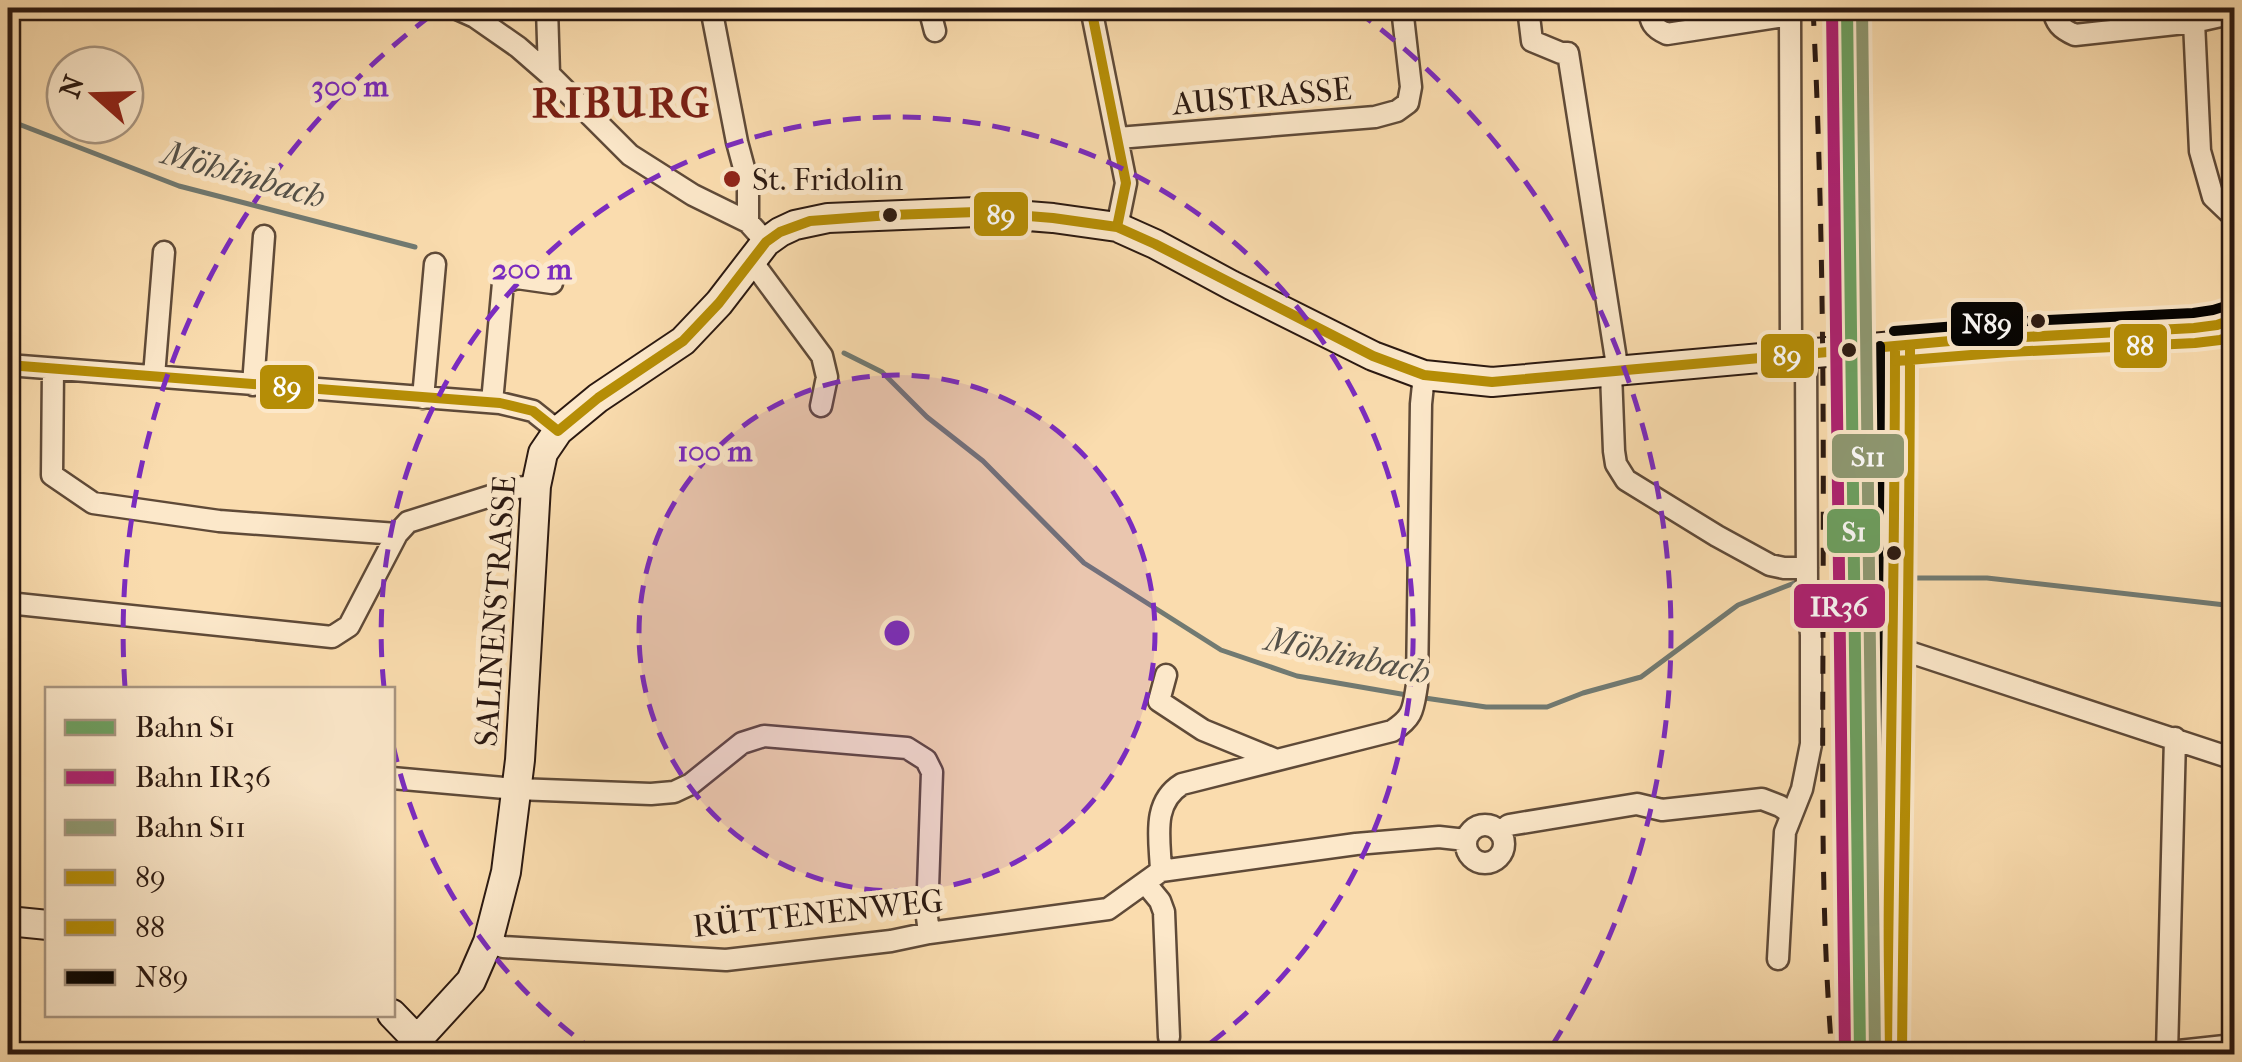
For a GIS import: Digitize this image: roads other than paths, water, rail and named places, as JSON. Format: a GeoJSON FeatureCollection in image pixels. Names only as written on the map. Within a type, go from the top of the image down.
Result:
{"type":"FeatureCollection","features":[{"type":"Feature","properties":{"kind":"street"},"geometry":{"type":"LineString","coordinates":[[454,8],[475,12],[548,74],[640,162],[755,241],[822,356],[826,378],[820,406]]}},
{"type":"Feature","properties":{"kind":"street"},"geometry":{"type":"LineString","coordinates":[[547,8],[548,74]]}},
{"type":"Feature","properties":{"kind":"street"},"geometry":{"type":"LineString","coordinates":[[711,8],[748,183],[755,241]]}},
{"type":"Feature","properties":{"kind":"street"},"geometry":{"type":"LineString","coordinates":[[929,8],[934,31]]}},
{"type":"Feature","properties":{"kind":"street"},"geometry":{"type":"LineString","coordinates":[[1091,8],[1126,183],[1116,228]]}},
{"type":"Feature","properties":{"kind":"street","name":"AUSTRASSE"},"geometry":{"type":"LineString","coordinates":[[1118,138],[1375,117],[1397,111],[1408,103],[1411,87],[1402,8]]}},
{"type":"Feature","properties":{"kind":"street"},"geometry":{"type":"LineString","coordinates":[[1528,8],[1532,41],[1561,54],[1568,53],[1614,373],[1616,464],[1626,480],[1717,536],[1770,565],[1807,579]]}},
{"type":"Feature","properties":{"kind":"street"},"geometry":{"type":"LineString","coordinates":[[1649,8],[1656,29],[1667,34],[1790,11],[1798,355],[1811,635],[1811,744],[1802,789],[1785,832],[1778,959]]}},
{"type":"Feature","properties":{"kind":"street"},"geometry":{"type":"LineString","coordinates":[[2053,8],[2061,29],[2075,36],[2194,22],[2234,13]]}},
{"type":"Feature","properties":{"kind":"street"},"geometry":{"type":"LineString","coordinates":[[2194,22],[2200,151],[2213,197],[2234,217]]}},
{"type":"Feature","properties":{"kind":"street"},"geometry":{"type":"LineString","coordinates":[[755,241],[810,221],[890,214],[977,212],[1116,228],[1155,244],[1373,356],[1424,374],[1492,382],[2008,337],[2194,328],[2234,319]]}},
{"type":"Feature","properties":{"kind":"street"},"geometry":{"type":"LineString","coordinates":[[253,385],[264,236]]}},
{"type":"Feature","properties":{"kind":"street","name":"SALINENSTRASSE"},"geometry":{"type":"LineString","coordinates":[[421,1047],[471,981],[488,942],[506,872],[516,789],[536,486],[543,453],[558,431],[598,398],[683,341],[718,303],[755,241]]}},
{"type":"Feature","properties":{"kind":"street"},"geometry":{"type":"LineString","coordinates":[[154,376],[164,252]]}},
{"type":"Feature","properties":{"kind":"street"},"geometry":{"type":"LineString","coordinates":[[422,398],[435,264]]}},
{"type":"Feature","properties":{"kind":"street"},"geometry":{"type":"LineString","coordinates":[[492,402],[504,282],[518,278],[552,283]]}},
{"type":"Feature","properties":{"kind":"street"},"geometry":{"type":"LineString","coordinates":[[1887,1054],[1895,346]]}},
{"type":"Feature","properties":{"kind":"street"},"geometry":{"type":"LineString","coordinates":[[8,365],[492,402],[523,406],[558,431]]}},
{"type":"Feature","properties":{"kind":"street"},"geometry":{"type":"LineString","coordinates":[[53,369],[52,474],[92,503],[219,522],[397,534]]}},
{"type":"Feature","properties":{"kind":"street"},"geometry":{"type":"LineString","coordinates":[[1170,1037],[1164,912],[1154,878],[1159,816],[1171,791],[1182,784],[1274,759],[1392,731],[1408,720],[1416,692],[1420,404],[1424,374]]}},
{"type":"Feature","properties":{"kind":"street"},"geometry":{"type":"LineString","coordinates":[[8,602],[332,638],[349,626],[397,534],[408,522],[516,488],[536,486]]}},
{"type":"Feature","properties":{"kind":"street"},"geometry":{"type":"LineString","coordinates":[[1891,646],[2234,759]]}},
{"type":"Feature","properties":{"kind":"street"},"geometry":{"type":"LineString","coordinates":[[1166,675],[1159,701],[1203,730],[1274,759]]}},
{"type":"Feature","properties":{"kind":"street"},"geometry":{"type":"LineString","coordinates":[[395,778],[516,789],[651,794],[674,792],[691,784],[742,744],[764,736],[906,748],[926,760],[932,772],[929,933]]}},
{"type":"Feature","properties":{"kind":"street"},"geometry":{"type":"LineString","coordinates":[[2175,738],[2159,1054],[2234,1045]]}},
{"type":"Feature","properties":{"kind":"street"},"geometry":{"type":"LineString","coordinates":[[1500,832],[1509,825],[1637,804],[1662,810],[1762,799],[1792,814]]}},
{"type":"Feature","properties":{"kind":"street"},"geometry":{"type":"LineString","coordinates":[[1484,824],[1504,836],[1505,848],[1498,859],[1487,864],[1475,861],[1467,852],[1466,840],[1472,828],[1484,824]]}},
{"type":"Feature","properties":{"kind":"street"},"geometry":{"type":"LineString","coordinates":[[1154,878],[1356,844],[1439,837],[1466,840]]}},
{"type":"Feature","properties":{"kind":"street","name":"RÜTTENENWEG"},"geometry":{"type":"LineString","coordinates":[[488,942],[504,947],[726,960],[1108,910],[1154,878]]}},
{"type":"Feature","properties":{"kind":"street"},"geometry":{"type":"LineString","coordinates":[[8,922],[45,924]]}},
{"type":"Feature","properties":{"kind":"street"},"geometry":{"type":"LineString","coordinates":[[395,1017],[421,1047]]}},
{"type":"Feature","properties":{"kind":"waterway","name":"Möhlinbach"},"geometry":{"type":"LineString","coordinates":[[8,120],[179,186],[415,247]]}},
{"type":"Feature","properties":{"kind":"waterway","name":"Möhlinbach"},"geometry":{"type":"LineString","coordinates":[[844,353],[882,372],[927,417],[983,461],[1084,563],[1221,650],[1297,676],[1407,695]]}},
{"type":"Feature","properties":{"kind":"waterway","name":"Möhlinbach"},"geometry":{"type":"LineString","coordinates":[[1912,578],[1987,578],[2234,606]]}},
{"type":"Feature","properties":{"kind":"waterway","name":"Möhlinbach"},"geometry":{"type":"LineString","coordinates":[[1418,697],[1486,707],[1547,707],[1641,677],[1738,605],[1797,582]]}},
{"type":"Feature","properties":{"kind":"railway"},"geometry":{"type":"LineString","coordinates":[[1813,8],[1822,307],[1824,887],[1832,1054]]}},
{"type":"Feature","properties":{"kind":"rail line","name":"IR36"},"geometry":{"type":"LineString","coordinates":[[1832,8],[1845,1054]]}},
{"type":"Feature","properties":{"kind":"rail line","name":"S1"},"geometry":{"type":"LineString","coordinates":[[1847,8],[1860,1054]]}},
{"type":"Feature","properties":{"kind":"rail line","name":"S11"},"geometry":{"type":"LineString","coordinates":[[1862,8],[1875,1054]]}},
{"type":"Feature","properties":{"kind":"place","name":"St. Fridolin"},"geometry":{"type":"Point","coordinates":[732,179]}},
{"type":"Feature","properties":{"kind":"district","name":"RIBURG"},"geometry":{"type":"Point","coordinates":[622,102]}}]}
